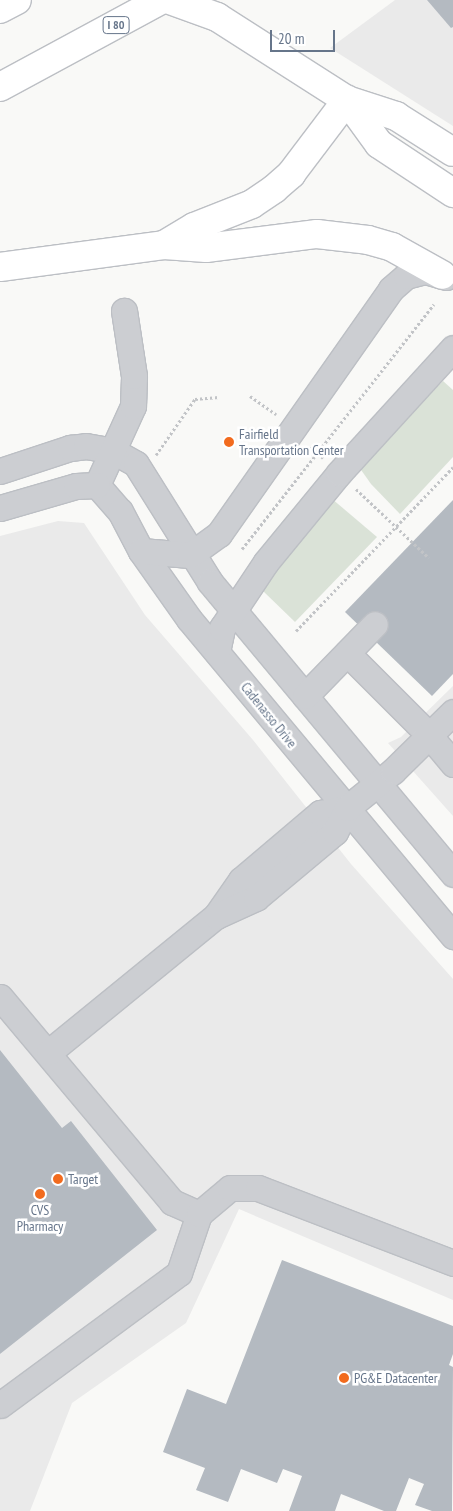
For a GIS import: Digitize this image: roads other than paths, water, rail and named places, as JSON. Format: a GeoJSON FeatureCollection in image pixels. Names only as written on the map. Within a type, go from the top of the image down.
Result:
{"type":"FeatureCollection","features":[{"type":"Feature","properties":{"kind":"main road"},"geometry":{"type":"LineString","coordinates":[[0,9],[17,0]]}},
{"type":"Feature","properties":{"kind":"main road","name":"I 80"},"geometry":{"type":"LineString","coordinates":[[0,87],[72,50],[160,0]]}},
{"type":"Feature","properties":{"kind":"main road"},"geometry":{"type":"LineString","coordinates":[[170,0],[217,17],[347,100],[396,116],[453,152]]}},
{"type":"Feature","properties":{"kind":"main road"},"geometry":{"type":"LineString","coordinates":[[347,100],[379,144],[453,193]]}},
{"type":"Feature","properties":{"kind":"main road"},"geometry":{"type":"LineString","coordinates":[[164,245],[194,227],[252,204],[274,190],[291,174],[347,100]]}},
{"type":"Feature","properties":{"kind":"main road"},"geometry":{"type":"LineString","coordinates":[[0,267],[164,245],[206,248],[317,234],[342,236],[392,247],[448,279]]}},
{"type":"Feature","properties":{"kind":"street"},"geometry":{"type":"LineString","coordinates":[[141,551],[190,554],[219,534],[391,289],[406,276],[425,272],[448,279]]}},
{"type":"Feature","properties":{"kind":"street"},"geometry":{"type":"LineString","coordinates":[[0,508],[76,486],[97,485],[133,406],[134,376],[124,311]]}},
{"type":"Feature","properties":{"kind":"street"},"geometry":{"type":"LineString","coordinates":[[217,652],[222,628],[266,562],[339,473],[453,348]]}},
{"type":"Feature","properties":{"kind":"street"},"geometry":{"type":"LineString","coordinates":[[0,470],[70,448],[99,447],[114,451],[136,464],[190,554],[233,609],[453,874]]}},
{"type":"Feature","properties":{"kind":"street","name":"Cadenasso Drive"},"geometry":{"type":"LineString","coordinates":[[97,485],[120,511],[141,551],[174,598],[453,936]]}},
{"type":"Feature","properties":{"kind":"street"},"geometry":{"type":"LineString","coordinates":[[305,696],[375,624]]}},
{"type":"Feature","properties":{"kind":"street"},"geometry":{"type":"LineString","coordinates":[[346,653],[430,736],[453,764]]}},
{"type":"Feature","properties":{"kind":"street"},"geometry":{"type":"LineString","coordinates":[[48,1052],[216,916],[241,880],[320,814],[347,808],[378,784],[453,712]]}},
{"type":"Feature","properties":{"kind":"street"},"geometry":{"type":"LineString","coordinates":[[0,997],[172,1202],[199,1214]]}},
{"type":"Feature","properties":{"kind":"street"},"geometry":{"type":"LineString","coordinates":[[0,1405],[179,1273],[199,1214],[230,1188],[258,1188],[453,1263]]}},
{"type":"Feature","properties":{"kind":"place","name":"Fairfield Transportation Center"},"geometry":{"type":"Point","coordinates":[229,442]}},
{"type":"Feature","properties":{"kind":"place","name":"Target"},"geometry":{"type":"Point","coordinates":[58,1179]}},
{"type":"Feature","properties":{"kind":"place","name":"CVS Pharmacy"},"geometry":{"type":"Point","coordinates":[40,1194]}},
{"type":"Feature","properties":{"kind":"place","name":"PG&E Datacenter"},"geometry":{"type":"Point","coordinates":[344,1378]}}]}
